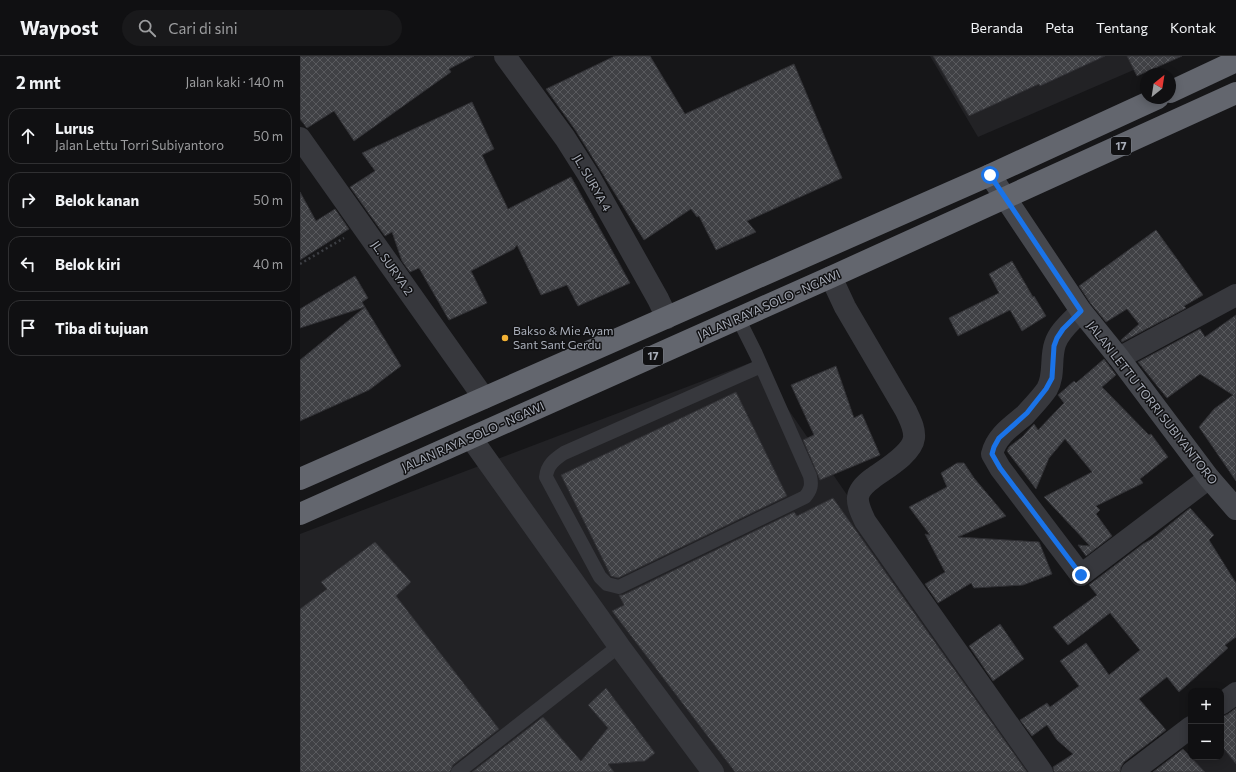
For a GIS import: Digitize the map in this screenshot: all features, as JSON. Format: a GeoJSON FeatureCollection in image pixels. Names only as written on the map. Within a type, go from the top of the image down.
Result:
{"type":"FeatureCollection","features":[{"type":"Feature","properties":{"kind":"highway"},"geometry":{"type":"LineString","coordinates":[[1176,89],[1229,67]]}},
{"type":"Feature","properties":{"kind":"highway","name":"JALAN RAYA SOLO - NGAWI"},"geometry":{"type":"LineString","coordinates":[[300,514],[831,277],[1236,93]]}},
{"type":"Feature","properties":{"kind":"highway","name":"17"},"geometry":{"type":"LineString","coordinates":[[300,479],[990,175],[1145,104]]}},
{"type":"Feature","properties":{"kind":"main road","name":"JALAN LETTU TORRI SUBIYANTORO"},"geometry":{"type":"LineString","coordinates":[[990,175],[1081,311],[1119,358],[1209,478],[1236,509]]}},
{"type":"Feature","properties":{"kind":"street","name":"JL. SURYA 4"},"geometry":{"type":"LineString","coordinates":[[506,56],[565,138],[589,176],[658,299],[666,318]]}},
{"type":"Feature","properties":{"kind":"street","name":"JL. SURYA 2"},"geometry":{"type":"LineString","coordinates":[[300,138],[484,398]]}},
{"type":"Feature","properties":{"kind":"street"},"geometry":{"type":"LineString","coordinates":[[831,277],[845,307],[906,411],[913,426],[914,438],[911,446],[902,456],[864,485],[858,497],[859,508],[865,521],[1042,772]]}},
{"type":"Feature","properties":{"kind":"street"},"geometry":{"type":"LineString","coordinates":[[1119,358],[1236,295]]}},
{"type":"Feature","properties":{"kind":"street"},"geometry":{"type":"LineString","coordinates":[[1081,311],[1063,329],[1057,338],[1054,346],[1052,378],[1046,389],[1027,413],[999,438],[992,454],[1000,468],[1081,575],[1209,478]]}},
{"type":"Feature","properties":{"kind":"street"},"geometry":{"type":"LineString","coordinates":[[471,438],[707,770]]}},
{"type":"Feature","properties":{"kind":"street"},"geometry":{"type":"LineString","coordinates":[[1224,702],[1236,693]]}},
{"type":"Feature","properties":{"kind":"street"},"geometry":{"type":"LineString","coordinates":[[1132,772],[1188,729]]}},
{"type":"Feature","properties":{"kind":"lane"},"geometry":{"type":"LineString","coordinates":[[738,318],[761,366],[810,476],[812,484],[809,492],[805,497],[619,587],[607,584],[600,577],[546,477],[546,471],[549,465],[564,453],[761,366]]}},
{"type":"Feature","properties":{"kind":"lane"},"geometry":{"type":"LineString","coordinates":[[458,772],[619,646]]}},
{"type":"Feature","properties":{"kind":"path"},"geometry":{"type":"LineString","coordinates":[[300,264],[362,226]]}},
{"type":"Feature","properties":{"kind":"shaded area"},"geometry":{"type":"Polygon","coordinates":[[[930,56],[1166,56],[978,137],[930,56]]]}},
{"type":"Feature","properties":{"kind":"shaded area"},"geometry":{"type":"Polygon","coordinates":[[[755,361],[865,521],[1042,772],[300,772],[300,534],[755,361]]]}},
{"type":"Feature","properties":{"kind":"shaded area"},"geometry":{"type":"Polygon","coordinates":[[[1236,727],[1236,772],[1157,772],[1188,755],[1188,760],[1224,760],[1224,734],[1236,727]]]}},
{"type":"Feature","properties":{"kind":"building"},"geometry":{"type":"Polygon","coordinates":[[[300,56],[474,56],[449,69],[451,72],[354,141],[334,111],[307,128],[300,119],[300,56]]]}},
{"type":"Feature","properties":{"kind":"building"},"geometry":{"type":"Polygon","coordinates":[[[615,56],[650,56],[685,114],[794,64],[842,178],[747,221],[756,232],[716,250],[699,216],[697,217],[691,209],[644,240],[576,131],[546,89],[615,56]]]}},
{"type":"Feature","properties":{"kind":"building"},"geometry":{"type":"Polygon","coordinates":[[[933,56],[1105,56],[1040,86],[1039,84],[969,116],[933,56]]]}},
{"type":"Feature","properties":{"kind":"building"},"geometry":{"type":"Polygon","coordinates":[[[1127,56],[1182,56],[1155,68],[1140,68],[1140,75],[1137,76],[1127,56]]]}},
{"type":"Feature","properties":{"kind":"building"},"geometry":{"type":"Polygon","coordinates":[[[472,102],[494,149],[482,155],[508,209],[571,177],[630,283],[578,306],[567,285],[541,295],[517,245],[514,249],[471,271],[487,303],[449,320],[419,268],[410,272],[402,261],[392,232],[385,236],[350,187],[375,171],[362,153],[472,102]]]}},
{"type":"Feature","properties":{"kind":"building"},"geometry":{"type":"Polygon","coordinates":[[[300,192],[316,221],[335,209],[349,229],[300,260],[300,192]]]}},
{"type":"Feature","properties":{"kind":"building"},"geometry":{"type":"Polygon","coordinates":[[[1156,230],[1203,295],[1184,306],[1186,308],[1122,342],[1121,340],[1139,324],[1127,309],[1106,322],[1091,304],[1079,286],[1156,230]]]}},
{"type":"Feature","properties":{"kind":"building"},"geometry":{"type":"Polygon","coordinates":[[[1012,261],[1046,316],[1022,331],[1010,310],[958,336],[949,318],[999,293],[989,274],[1012,261]]]}},
{"type":"Feature","properties":{"kind":"building"},"geometry":{"type":"Polygon","coordinates":[[[355,276],[368,298],[362,302],[365,307],[300,328],[300,309],[355,276]]]}},
{"type":"Feature","properties":{"kind":"building"},"geometry":{"type":"Polygon","coordinates":[[[365,307],[401,366],[369,390],[300,421],[300,360],[365,307]]]}},
{"type":"Feature","properties":{"kind":"building"},"geometry":{"type":"Polygon","coordinates":[[[1236,315],[1236,481],[1199,427],[1214,409],[1233,395],[1200,374],[1167,398],[1138,362],[1200,329],[1205,337],[1236,315]]]}},
{"type":"Feature","properties":{"kind":"building"},"geometry":{"type":"Polygon","coordinates":[[[1104,359],[1116,375],[1102,387],[1149,435],[1151,434],[1168,457],[1140,479],[1143,483],[1096,506],[1100,510],[1096,514],[1112,536],[1086,556],[1078,545],[1090,546],[1044,497],[1092,472],[1065,439],[1049,458],[1036,489],[1007,451],[1009,447],[1022,437],[1034,424],[1038,430],[1064,403],[1058,395],[1074,381],[1076,383],[1104,359]]]}},
{"type":"Feature","properties":{"kind":"building"},"geometry":{"type":"Polygon","coordinates":[[[836,366],[854,418],[862,414],[880,455],[820,480],[803,440],[814,435],[791,385],[836,366]]]}},
{"type":"Feature","properties":{"kind":"building"},"geometry":{"type":"Polygon","coordinates":[[[736,392],[787,496],[618,578],[611,576],[561,475],[736,392]]]}},
{"type":"Feature","properties":{"kind":"building"},"geometry":{"type":"Polygon","coordinates":[[[957,463],[964,463],[974,478],[1006,516],[958,537],[1039,542],[1052,574],[1023,585],[974,588],[971,583],[938,603],[925,584],[945,572],[925,534],[930,535],[909,507],[947,487],[941,473],[957,463]]]}},
{"type":"Feature","properties":{"kind":"building"},"geometry":{"type":"Polygon","coordinates":[[[833,498],[1027,772],[735,772],[612,611],[624,605],[619,595],[623,595],[794,512],[797,516],[833,498]]]}},
{"type":"Feature","properties":{"kind":"building"},"geometry":{"type":"Polygon","coordinates":[[[1190,508],[1214,535],[1209,540],[1236,583],[1236,637],[1225,645],[1228,648],[1179,692],[1167,677],[1139,699],[1166,730],[1124,762],[1120,772],[1054,772],[1053,767],[1073,754],[1057,740],[1047,725],[1032,736],[1020,720],[1047,703],[1050,707],[1079,686],[1060,661],[1086,643],[1109,675],[1140,650],[1110,613],[1068,645],[1053,627],[1097,595],[1089,585],[1143,544],[1152,539],[1190,508]]]}},
{"type":"Feature","properties":{"kind":"building"},"geometry":{"type":"Polygon","coordinates":[[[375,542],[411,582],[396,596],[499,729],[453,765],[450,772],[300,772],[300,609],[327,589],[321,582],[375,542]]]}},
{"type":"Feature","properties":{"kind":"building"},"geometry":{"type":"Polygon","coordinates":[[[1000,624],[1024,659],[993,681],[969,646],[1000,624]]]}},
{"type":"Feature","properties":{"kind":"building"},"geometry":{"type":"Polygon","coordinates":[[[606,688],[655,753],[645,761],[608,764],[614,772],[472,772],[543,717],[581,761],[608,728],[588,705],[606,688]]]}},
{"type":"Feature","properties":{"kind":"building"},"geometry":{"type":"Polygon","coordinates":[[[1236,708],[1236,764],[1224,749],[1224,716],[1236,708]]]}},
{"type":"Feature","properties":{"kind":"building"},"geometry":{"type":"Polygon","coordinates":[[[1183,749],[1188,754],[1188,760],[1194,760],[1205,772],[1153,772],[1183,749]]]}},
{"type":"Feature","properties":{"kind":"place","name":"Bakso & Mie Ayam Sant Sant Gerdu"},"geometry":{"type":"Point","coordinates":[505,338]}},
{"type":"Feature","properties":{"kind":"route"},"geometry":{"type":"LineString","coordinates":[[990,175],[1081,311],[1063,329],[1057,338],[1054,346],[1052,378],[1046,389],[1027,413],[999,438],[992,454],[1000,468],[1081,575]]}}]}
